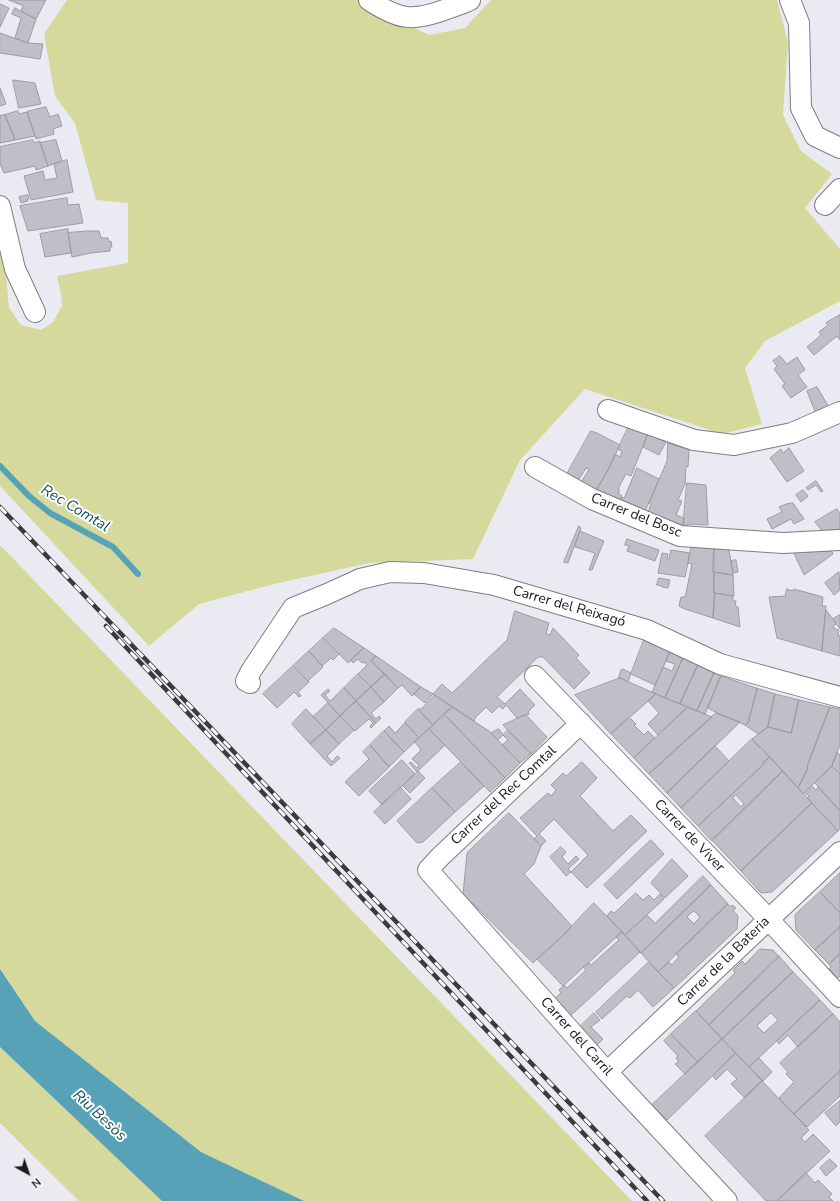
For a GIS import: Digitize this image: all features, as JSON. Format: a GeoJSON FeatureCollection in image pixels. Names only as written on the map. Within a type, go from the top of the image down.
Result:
{"type":"FeatureCollection","features":[{"type":"Feature","properties":{"kind":"street"},"geometry":{"type":"LineString","coordinates":[[369,0],[382,9],[400,16],[415,18],[438,12],[470,0]]}},
{"type":"Feature","properties":{"kind":"street"},"geometry":{"type":"LineString","coordinates":[[790,0],[799,23],[801,108],[816,136],[840,148]]}},
{"type":"Feature","properties":{"kind":"street"},"geometry":{"type":"LineString","coordinates":[[825,205],[840,190]]}},
{"type":"Feature","properties":{"kind":"street"},"geometry":{"type":"LineString","coordinates":[[0,206],[15,268],[35,312]]}},
{"type":"Feature","properties":{"kind":"street"},"geometry":{"type":"LineString","coordinates":[[608,410],[694,440],[734,445],[792,433],[840,412]]}},
{"type":"Feature","properties":{"kind":"street","name":"Carrer del Bosc"},"geometry":{"type":"LineString","coordinates":[[535,467],[592,499],[680,536],[783,543],[840,540]]}},
{"type":"Feature","properties":{"kind":"street","name":"Carrer del Reixagó"},"geometry":{"type":"LineString","coordinates":[[250,683],[246,681],[251,671],[293,608],[360,578],[390,572],[424,573],[494,585],[647,630],[720,664],[840,697]]}},
{"type":"Feature","properties":{"kind":"street","name":"Carrer de Viver"},"geometry":{"type":"LineString","coordinates":[[535,676],[769,919],[840,996]]}},
{"type":"Feature","properties":{"kind":"street","name":"Carrer del Rec Comtal"},"geometry":{"type":"LineString","coordinates":[[428,870],[581,723]]}},
{"type":"Feature","properties":{"kind":"street","name":"Carrer de la Bateria"},"geometry":{"type":"LineString","coordinates":[[607,1072],[840,852]]}},
{"type":"Feature","properties":{"kind":"street","name":"Carrer del Carril"},"geometry":{"type":"LineString","coordinates":[[428,870],[607,1072],[727,1201]]}},
{"type":"Feature","properties":{"kind":"green space"},"geometry":{"type":"Polygon","coordinates":[[[67,0],[358,0],[429,35],[465,28],[491,0],[777,0],[788,42],[783,115],[801,151],[832,174],[805,208],[840,249],[840,301],[765,341],[745,368],[762,424],[722,434],[585,389],[520,460],[473,559],[369,563],[274,584],[199,604],[149,646],[0,486],[0,241],[4,253],[9,308],[21,325],[41,330],[53,322],[62,306],[57,276],[128,263],[128,203],[96,200],[75,123],[55,96],[44,34],[67,0]]]}},
{"type":"Feature","properties":{"kind":"green space"},"geometry":{"type":"Polygon","coordinates":[[[0,545],[632,1201],[304,1201],[201,1152],[35,1021],[0,969],[0,545]]]}},
{"type":"Feature","properties":{"kind":"green space"},"geometry":{"type":"Polygon","coordinates":[[[0,1047],[162,1201],[79,1201],[0,1123],[0,1047]]]}},
{"type":"Feature","properties":{"kind":"water","name":"Riu Besòs"},"geometry":{"type":"Polygon","coordinates":[[[0,969],[35,1021],[201,1152],[304,1201],[162,1201],[0,1047],[0,969]]]}},
{"type":"Feature","properties":{"kind":"building"},"geometry":{"type":"Polygon","coordinates":[[[9,0],[46,0],[36,19],[21,11],[23,6],[9,0]]]}},
{"type":"Feature","properties":{"kind":"building"},"geometry":{"type":"Polygon","coordinates":[[[0,4],[9,8],[0,27],[0,4]]]}},
{"type":"Feature","properties":{"kind":"building"},"geometry":{"type":"Polygon","coordinates":[[[15,8],[36,19],[28,43],[15,38],[21,18],[12,14],[15,8]]]}},
{"type":"Feature","properties":{"kind":"building"},"geometry":{"type":"Polygon","coordinates":[[[0,33],[28,43],[43,44],[40,59],[0,53],[0,33]]]}},
{"type":"Feature","properties":{"kind":"building"},"geometry":{"type":"Polygon","coordinates":[[[13,80],[35,83],[41,104],[19,108],[13,80]]]}},
{"type":"Feature","properties":{"kind":"building"},"geometry":{"type":"Polygon","coordinates":[[[0,88],[6,104],[0,106],[0,88]]]}},
{"type":"Feature","properties":{"kind":"building"},"geometry":{"type":"Polygon","coordinates":[[[46,107],[50,117],[58,114],[62,126],[53,129],[54,134],[36,139],[27,112],[46,107]]]}},
{"type":"Feature","properties":{"kind":"building"},"geometry":{"type":"Polygon","coordinates":[[[18,111],[19,114],[27,112],[35,136],[15,140],[5,115],[18,111]]]}},
{"type":"Feature","properties":{"kind":"building"},"geometry":{"type":"Polygon","coordinates":[[[5,115],[15,140],[0,143],[0,116],[5,115]]]}},
{"type":"Feature","properties":{"kind":"building"},"geometry":{"type":"Polygon","coordinates":[[[33,140],[34,143],[40,141],[48,166],[36,170],[35,166],[4,173],[0,164],[0,147],[33,140]]]}},
{"type":"Feature","properties":{"kind":"building"},"geometry":{"type":"Polygon","coordinates":[[[56,140],[62,161],[48,166],[40,143],[56,140]]]}},
{"type":"Feature","properties":{"kind":"building"},"geometry":{"type":"Polygon","coordinates":[[[67,160],[73,192],[31,200],[24,176],[43,171],[45,180],[57,178],[54,164],[67,160]]]}},
{"type":"Feature","properties":{"kind":"building"},"geometry":{"type":"Polygon","coordinates":[[[28,195],[28,201],[21,203],[19,197],[28,195]]]}},
{"type":"Feature","properties":{"kind":"building"},"geometry":{"type":"Polygon","coordinates":[[[67,198],[68,205],[79,204],[83,223],[28,231],[20,206],[67,198]]]}},
{"type":"Feature","properties":{"kind":"building"},"geometry":{"type":"Polygon","coordinates":[[[68,229],[71,253],[45,257],[40,234],[68,229]]]}},
{"type":"Feature","properties":{"kind":"building"},"geometry":{"type":"Polygon","coordinates":[[[99,231],[101,238],[108,238],[109,242],[111,241],[112,247],[110,247],[110,251],[72,257],[68,233],[99,231]]]}},
{"type":"Feature","properties":{"kind":"building"},"geometry":{"type":"Polygon","coordinates":[[[840,315],[840,340],[837,336],[814,355],[807,347],[821,335],[819,332],[828,325],[826,323],[840,315]]]}},
{"type":"Feature","properties":{"kind":"building"},"geometry":{"type":"Polygon","coordinates":[[[780,356],[787,364],[797,357],[805,370],[798,375],[807,387],[791,398],[782,386],[785,384],[774,369],[777,366],[773,361],[780,356]]]}},
{"type":"Feature","properties":{"kind":"building"},"geometry":{"type":"Polygon","coordinates":[[[817,387],[830,409],[816,414],[807,391],[817,387]]]}},
{"type":"Feature","properties":{"kind":"building"},"geometry":{"type":"Polygon","coordinates":[[[629,426],[648,434],[631,476],[626,474],[618,489],[620,490],[618,493],[622,496],[618,503],[596,491],[615,454],[620,457],[622,452],[618,449],[629,426]]]}},
{"type":"Feature","properties":{"kind":"building"},"geometry":{"type":"Polygon","coordinates":[[[591,431],[620,445],[596,491],[581,483],[589,469],[586,468],[578,481],[567,474],[591,431]]]}},
{"type":"Feature","properties":{"kind":"building"},"geometry":{"type":"Polygon","coordinates":[[[648,434],[666,442],[659,455],[643,447],[648,434]]]}},
{"type":"Feature","properties":{"kind":"building"},"geometry":{"type":"Polygon","coordinates":[[[668,443],[689,450],[685,484],[678,500],[682,501],[676,515],[684,518],[683,529],[647,515],[651,504],[649,503],[667,461],[668,443]]]}},
{"type":"Feature","properties":{"kind":"building"},"geometry":{"type":"Polygon","coordinates":[[[789,448],[804,471],[787,482],[770,458],[781,449],[783,453],[789,448]]]}},
{"type":"Feature","properties":{"kind":"building"},"geometry":{"type":"Polygon","coordinates":[[[637,468],[659,479],[644,514],[618,503],[622,497],[624,498],[637,468]]]}},
{"type":"Feature","properties":{"kind":"building"},"geometry":{"type":"Polygon","coordinates":[[[816,481],[823,491],[821,492],[816,485],[808,490],[806,488],[816,481]]]}},
{"type":"Feature","properties":{"kind":"building"},"geometry":{"type":"Polygon","coordinates":[[[687,483],[706,485],[708,525],[688,524],[687,530],[683,529],[687,483]]]}},
{"type":"Feature","properties":{"kind":"building"},"geometry":{"type":"Polygon","coordinates":[[[803,490],[808,496],[801,502],[796,495],[803,490]]]}},
{"type":"Feature","properties":{"kind":"building"},"geometry":{"type":"Polygon","coordinates":[[[793,503],[804,519],[794,524],[791,519],[772,529],[767,519],[782,512],[779,507],[793,503]]]}},
{"type":"Feature","properties":{"kind":"building"},"geometry":{"type":"Polygon","coordinates":[[[837,509],[840,513],[840,529],[824,533],[815,522],[837,509]]]}},
{"type":"Feature","properties":{"kind":"building"},"geometry":{"type":"Polygon","coordinates":[[[579,526],[581,528],[568,563],[564,562],[579,526]]]}},
{"type":"Feature","properties":{"kind":"building"},"geometry":{"type":"Polygon","coordinates":[[[580,531],[604,541],[592,570],[589,570],[595,553],[575,547],[580,531]]]}},
{"type":"Feature","properties":{"kind":"building"},"geometry":{"type":"Polygon","coordinates":[[[627,539],[659,550],[655,561],[627,551],[629,546],[625,545],[627,539]]]}},
{"type":"Feature","properties":{"kind":"building"},"geometry":{"type":"Polygon","coordinates":[[[692,545],[714,548],[715,593],[713,618],[679,606],[681,597],[685,597],[686,593],[692,564],[688,563],[692,545]]]}},
{"type":"Feature","properties":{"kind":"building"},"geometry":{"type":"Polygon","coordinates":[[[714,548],[729,550],[733,575],[713,572],[714,548]]]}},
{"type":"Feature","properties":{"kind":"building"},"geometry":{"type":"Polygon","coordinates":[[[671,550],[690,553],[685,577],[658,573],[662,553],[668,554],[667,559],[669,559],[671,550]]]}},
{"type":"Feature","properties":{"kind":"building"},"geometry":{"type":"Polygon","coordinates":[[[831,550],[833,554],[804,575],[793,551],[831,550]]]}},
{"type":"Feature","properties":{"kind":"building"},"geometry":{"type":"Polygon","coordinates":[[[736,560],[738,572],[733,573],[731,561],[736,560]]]}},
{"type":"Feature","properties":{"kind":"building"},"geometry":{"type":"Polygon","coordinates":[[[714,572],[733,575],[734,596],[714,593],[714,572]]]}},
{"type":"Feature","properties":{"kind":"building"},"geometry":{"type":"Polygon","coordinates":[[[839,572],[840,590],[834,595],[825,583],[839,572]]]}},
{"type":"Feature","properties":{"kind":"building"},"geometry":{"type":"Polygon","coordinates":[[[659,578],[670,580],[668,588],[657,585],[659,578]]]}},
{"type":"Feature","properties":{"kind":"building"},"geometry":{"type":"Polygon","coordinates":[[[787,589],[793,591],[794,589],[823,597],[822,606],[826,606],[822,651],[777,638],[769,597],[785,596],[787,589]]]}},
{"type":"Feature","properties":{"kind":"building"},"geometry":{"type":"Polygon","coordinates":[[[715,593],[733,596],[733,601],[736,601],[735,606],[738,607],[740,627],[713,618],[715,593]]]}},
{"type":"Feature","properties":{"kind":"building"},"geometry":{"type":"Polygon","coordinates":[[[826,610],[836,623],[833,628],[839,630],[840,656],[822,651],[826,610]]]}},
{"type":"Feature","properties":{"kind":"building"},"geometry":{"type":"Polygon","coordinates":[[[515,611],[549,623],[546,634],[550,635],[553,628],[579,655],[576,658],[590,673],[574,689],[543,657],[538,657],[497,697],[505,704],[520,689],[535,705],[528,712],[529,714],[517,718],[506,705],[503,709],[499,706],[492,713],[486,707],[474,721],[433,694],[442,684],[452,693],[507,640],[515,611]]]}},
{"type":"Feature","properties":{"kind":"building"},"geometry":{"type":"Polygon","coordinates":[[[840,615],[840,629],[833,619],[840,615]]]}},
{"type":"Feature","properties":{"kind":"building"},"geometry":{"type":"Polygon","coordinates":[[[334,628],[364,648],[348,663],[323,638],[334,628]]]}},
{"type":"Feature","properties":{"kind":"building"},"geometry":{"type":"Polygon","coordinates":[[[323,638],[339,654],[333,660],[331,658],[322,666],[309,651],[323,638]]]}},
{"type":"Feature","properties":{"kind":"building"},"geometry":{"type":"Polygon","coordinates":[[[644,640],[670,652],[655,685],[631,674],[644,640]]]}},
{"type":"Feature","properties":{"kind":"building"},"geometry":{"type":"Polygon","coordinates":[[[364,648],[376,656],[371,661],[385,674],[371,687],[358,674],[367,665],[358,659],[353,663],[351,660],[364,648]]]}},
{"type":"Feature","properties":{"kind":"building"},"geometry":{"type":"Polygon","coordinates":[[[309,651],[323,667],[308,681],[293,666],[309,651]]]}},
{"type":"Feature","properties":{"kind":"building"},"geometry":{"type":"Polygon","coordinates":[[[670,652],[683,658],[665,698],[652,692],[663,667],[672,671],[675,664],[666,661],[670,652]]]}},
{"type":"Feature","properties":{"kind":"building"},"geometry":{"type":"Polygon","coordinates":[[[376,656],[421,687],[412,696],[402,685],[398,688],[371,661],[376,656]]]}},
{"type":"Feature","properties":{"kind":"building"},"geometry":{"type":"Polygon","coordinates":[[[683,658],[698,665],[680,704],[665,698],[683,658]]]}},
{"type":"Feature","properties":{"kind":"building"},"geometry":{"type":"Polygon","coordinates":[[[698,665],[714,673],[697,711],[680,704],[698,665]]]}},
{"type":"Feature","properties":{"kind":"building"},"geometry":{"type":"Polygon","coordinates":[[[293,666],[309,682],[298,692],[301,696],[299,697],[294,692],[277,708],[263,694],[293,666]]]}},
{"type":"Feature","properties":{"kind":"building"},"geometry":{"type":"Polygon","coordinates":[[[623,669],[631,673],[628,682],[620,678],[618,679],[621,670],[623,669]]]}},
{"type":"Feature","properties":{"kind":"building"},"geometry":{"type":"Polygon","coordinates":[[[714,673],[721,676],[705,714],[697,711],[714,673]]]}},
{"type":"Feature","properties":{"kind":"building"},"geometry":{"type":"Polygon","coordinates":[[[358,674],[371,687],[356,701],[344,688],[358,674]]]}},
{"type":"Feature","properties":{"kind":"building"},"geometry":{"type":"Polygon","coordinates":[[[385,674],[398,688],[384,702],[371,687],[385,674]]]}},
{"type":"Feature","properties":{"kind":"building"},"geometry":{"type":"Polygon","coordinates":[[[721,676],[757,689],[748,723],[745,725],[709,709],[708,707],[721,676]]]}},
{"type":"Feature","properties":{"kind":"building"},"geometry":{"type":"Polygon","coordinates":[[[620,678],[656,694],[611,734],[575,695],[620,678]]]}},
{"type":"Feature","properties":{"kind":"building"},"geometry":{"type":"Polygon","coordinates":[[[371,687],[384,702],[371,713],[376,719],[379,716],[381,718],[376,723],[356,701],[371,687]]]}},
{"type":"Feature","properties":{"kind":"building"},"geometry":{"type":"Polygon","coordinates":[[[421,687],[433,694],[425,703],[414,694],[421,687]]]}},
{"type":"Feature","properties":{"kind":"building"},"geometry":{"type":"Polygon","coordinates":[[[344,688],[356,701],[340,716],[321,695],[328,689],[330,691],[325,695],[330,701],[344,688]]]}},
{"type":"Feature","properties":{"kind":"building"},"geometry":{"type":"Polygon","coordinates":[[[756,688],[775,694],[768,727],[758,734],[745,725],[748,723],[756,688]]]}},
{"type":"Feature","properties":{"kind":"building"},"geometry":{"type":"Polygon","coordinates":[[[656,694],[688,707],[658,735],[648,724],[659,713],[648,701],[656,694]]]}},
{"type":"Feature","properties":{"kind":"building"},"geometry":{"type":"Polygon","coordinates":[[[775,694],[799,700],[791,733],[768,727],[775,694]]]}},
{"type":"Feature","properties":{"kind":"building"},"geometry":{"type":"Polygon","coordinates":[[[435,695],[452,707],[433,725],[418,709],[421,709],[435,695]]]}},
{"type":"Feature","properties":{"kind":"building"},"geometry":{"type":"Polygon","coordinates":[[[799,700],[830,707],[807,767],[808,768],[798,788],[752,739],[768,727],[791,733],[799,700]]]}},
{"type":"Feature","properties":{"kind":"building"},"geometry":{"type":"Polygon","coordinates":[[[356,701],[376,723],[371,728],[370,726],[373,723],[369,719],[355,731],[340,716],[356,701]]]}},
{"type":"Feature","properties":{"kind":"building"},"geometry":{"type":"Polygon","coordinates":[[[328,703],[340,716],[326,730],[313,717],[328,703]]]}},
{"type":"Feature","properties":{"kind":"building"},"geometry":{"type":"Polygon","coordinates":[[[452,707],[489,731],[520,763],[505,778],[444,714],[452,707]]]}},
{"type":"Feature","properties":{"kind":"building"},"geometry":{"type":"Polygon","coordinates":[[[688,707],[712,717],[649,774],[634,758],[688,707]]]}},
{"type":"Feature","properties":{"kind":"building"},"geometry":{"type":"Polygon","coordinates":[[[830,707],[840,709],[840,745],[832,766],[803,794],[798,788],[808,768],[807,767],[830,707]]]}},
{"type":"Feature","properties":{"kind":"building"},"geometry":{"type":"Polygon","coordinates":[[[306,709],[326,730],[310,744],[292,724],[306,709]]]}},
{"type":"Feature","properties":{"kind":"building"},"geometry":{"type":"Polygon","coordinates":[[[418,709],[433,725],[419,738],[405,722],[418,709]]]}},
{"type":"Feature","properties":{"kind":"building"},"geometry":{"type":"Polygon","coordinates":[[[716,713],[740,722],[667,793],[649,774],[716,713]]]}},
{"type":"Feature","properties":{"kind":"building"},"geometry":{"type":"Polygon","coordinates":[[[444,714],[505,778],[490,792],[429,729],[444,714]]]}},
{"type":"Feature","properties":{"kind":"building"},"geometry":{"type":"Polygon","coordinates":[[[526,715],[547,737],[531,754],[503,725],[526,715]]]}},
{"type":"Feature","properties":{"kind":"building"},"geometry":{"type":"Polygon","coordinates":[[[340,716],[354,730],[339,744],[326,730],[340,716]]]}},
{"type":"Feature","properties":{"kind":"building"},"geometry":{"type":"Polygon","coordinates":[[[629,717],[636,724],[634,725],[644,735],[648,731],[655,738],[634,758],[611,734],[629,717]]]}},
{"type":"Feature","properties":{"kind":"building"},"geometry":{"type":"Polygon","coordinates":[[[405,723],[419,738],[404,752],[384,731],[389,726],[395,733],[405,723]]]}},
{"type":"Feature","properties":{"kind":"building"},"geometry":{"type":"Polygon","coordinates":[[[429,729],[445,745],[417,772],[409,763],[411,762],[417,768],[419,765],[412,759],[421,750],[415,742],[429,729]]]}},
{"type":"Feature","properties":{"kind":"building"},"geometry":{"type":"Polygon","coordinates":[[[499,729],[503,735],[498,740],[491,733],[499,729]]]}},
{"type":"Feature","properties":{"kind":"building"},"geometry":{"type":"Polygon","coordinates":[[[326,730],[339,744],[327,756],[332,762],[337,756],[340,758],[331,766],[310,744],[326,730]]]}},
{"type":"Feature","properties":{"kind":"building"},"geometry":{"type":"Polygon","coordinates":[[[508,730],[531,754],[520,763],[502,745],[508,740],[503,735],[508,730]]]}},
{"type":"Feature","properties":{"kind":"building"},"geometry":{"type":"Polygon","coordinates":[[[384,731],[404,752],[389,767],[370,745],[384,731]]]}},
{"type":"Feature","properties":{"kind":"building"},"geometry":{"type":"Polygon","coordinates":[[[752,739],[770,757],[698,826],[681,808],[752,739]]]}},
{"type":"Feature","properties":{"kind":"building"},"geometry":{"type":"Polygon","coordinates":[[[370,745],[389,767],[359,796],[345,782],[369,759],[363,752],[370,745]]]}},
{"type":"Feature","properties":{"kind":"building"},"geometry":{"type":"Polygon","coordinates":[[[715,746],[729,761],[681,808],[667,793],[715,746]]]}},
{"type":"Feature","properties":{"kind":"building"},"geometry":{"type":"Polygon","coordinates":[[[837,752],[840,755],[840,774],[832,766],[837,752]]]}},
{"type":"Feature","properties":{"kind":"building"},"geometry":{"type":"Polygon","coordinates":[[[770,757],[783,771],[712,841],[698,826],[764,764],[763,763],[770,757]],[[736,795],[733,798],[741,807],[744,804],[736,795]]]}},
{"type":"Feature","properties":{"kind":"building"},"geometry":{"type":"Polygon","coordinates":[[[402,760],[415,774],[382,805],[369,791],[402,760]]]}},
{"type":"Feature","properties":{"kind":"building"},"geometry":{"type":"Polygon","coordinates":[[[461,762],[484,786],[455,812],[432,788],[461,762]]]}},
{"type":"Feature","properties":{"kind":"building"},"geometry":{"type":"Polygon","coordinates":[[[582,762],[597,778],[580,796],[613,831],[631,815],[647,831],[587,888],[571,872],[588,855],[554,819],[539,834],[546,841],[541,846],[534,839],[537,836],[520,818],[548,793],[551,796],[556,790],[551,785],[563,773],[566,776],[582,762]]]}},
{"type":"Feature","properties":{"kind":"building"},"geometry":{"type":"Polygon","coordinates":[[[832,766],[840,774],[840,811],[815,783],[832,766]]]}},
{"type":"Feature","properties":{"kind":"building"},"geometry":{"type":"Polygon","coordinates":[[[418,771],[425,778],[410,793],[403,786],[418,771]]]}},
{"type":"Feature","properties":{"kind":"building"},"geometry":{"type":"Polygon","coordinates":[[[783,771],[812,803],[741,871],[712,840],[783,771]]]}},
{"type":"Feature","properties":{"kind":"building"},"geometry":{"type":"Polygon","coordinates":[[[812,786],[816,790],[818,787],[840,811],[840,829],[838,831],[807,798],[809,796],[805,793],[812,786]]]}},
{"type":"Feature","properties":{"kind":"building"},"geometry":{"type":"Polygon","coordinates":[[[400,787],[411,799],[385,824],[374,812],[400,787]]]}},
{"type":"Feature","properties":{"kind":"building"},"geometry":{"type":"Polygon","coordinates":[[[432,788],[455,812],[423,842],[417,843],[397,821],[432,788]]]}},
{"type":"Feature","properties":{"kind":"building"},"geometry":{"type":"Polygon","coordinates":[[[812,803],[838,831],[772,892],[761,893],[741,871],[812,803]]]}},
{"type":"Feature","properties":{"kind":"building"},"geometry":{"type":"Polygon","coordinates":[[[509,813],[541,846],[534,864],[524,874],[572,926],[533,963],[463,894],[467,853],[509,813]]]}},
{"type":"Feature","properties":{"kind":"building"},"geometry":{"type":"Polygon","coordinates":[[[651,840],[664,854],[617,899],[604,885],[651,840]]]}},
{"type":"Feature","properties":{"kind":"building"},"geometry":{"type":"Polygon","coordinates":[[[561,847],[566,852],[562,857],[568,864],[576,856],[579,859],[568,869],[571,872],[566,876],[550,857],[561,847]]]}},
{"type":"Feature","properties":{"kind":"building"},"geometry":{"type":"Polygon","coordinates":[[[672,859],[688,876],[665,898],[651,883],[672,859]]]}},
{"type":"Feature","properties":{"kind":"building"},"geometry":{"type":"Polygon","coordinates":[[[840,873],[840,913],[820,892],[840,873]]]}},
{"type":"Feature","properties":{"kind":"building"},"geometry":{"type":"Polygon","coordinates":[[[703,876],[711,885],[641,953],[625,935],[647,915],[655,923],[703,876]]]}},
{"type":"Feature","properties":{"kind":"building"},"geometry":{"type":"Polygon","coordinates":[[[711,885],[728,904],[658,972],[641,953],[711,885]],[[694,911],[687,917],[694,924],[700,917],[694,911]]]}},
{"type":"Feature","properties":{"kind":"building"},"geometry":{"type":"Polygon","coordinates":[[[820,892],[840,913],[840,927],[815,950],[796,930],[795,915],[820,892]]]}},
{"type":"Feature","properties":{"kind":"building"},"geometry":{"type":"Polygon","coordinates":[[[636,893],[643,900],[649,895],[654,900],[660,894],[664,899],[625,935],[607,916],[611,911],[614,913],[636,893]]]}},
{"type":"Feature","properties":{"kind":"building"},"geometry":{"type":"Polygon","coordinates":[[[594,903],[622,932],[563,986],[537,959],[570,929],[594,903]]]}},
{"type":"Feature","properties":{"kind":"building"},"geometry":{"type":"Polygon","coordinates":[[[728,904],[730,907],[732,905],[736,908],[733,910],[738,916],[737,929],[674,988],[658,972],[669,962],[672,965],[679,957],[676,954],[728,904]]]}},
{"type":"Feature","properties":{"kind":"building"},"geometry":{"type":"Polygon","coordinates":[[[840,927],[840,954],[829,964],[815,950],[840,927]]]}},
{"type":"Feature","properties":{"kind":"building"},"geometry":{"type":"Polygon","coordinates":[[[622,932],[640,952],[569,1017],[552,1001],[561,993],[559,990],[564,985],[567,988],[586,970],[583,967],[589,963],[591,965],[619,940],[616,937],[622,932]]]}},
{"type":"Feature","properties":{"kind":"building"},"geometry":{"type":"Polygon","coordinates":[[[760,949],[773,950],[779,957],[709,1025],[696,1011],[735,973],[733,970],[742,961],[745,964],[760,949]]]}},
{"type":"Feature","properties":{"kind":"building"},"geometry":{"type":"Polygon","coordinates":[[[840,954],[840,976],[838,978],[829,969],[831,967],[829,964],[840,954]]]}},
{"type":"Feature","properties":{"kind":"building"},"geometry":{"type":"Polygon","coordinates":[[[779,956],[793,972],[722,1039],[709,1025],[779,956]]]}},
{"type":"Feature","properties":{"kind":"building"},"geometry":{"type":"Polygon","coordinates":[[[649,962],[674,988],[653,1007],[638,990],[630,998],[627,996],[602,1019],[596,1012],[649,962]]]}},
{"type":"Feature","properties":{"kind":"building"},"geometry":{"type":"Polygon","coordinates":[[[793,972],[820,1000],[749,1067],[722,1039],[793,972]],[[771,1013],[757,1026],[764,1033],[778,1020],[771,1013]]]}},
{"type":"Feature","properties":{"kind":"building"},"geometry":{"type":"Polygon","coordinates":[[[820,1000],[833,1014],[798,1047],[788,1035],[779,1044],[777,1041],[820,1000]]]}},
{"type":"Feature","properties":{"kind":"building"},"geometry":{"type":"Polygon","coordinates":[[[696,1011],[722,1039],[698,1062],[671,1034],[696,1011]]]}},
{"type":"Feature","properties":{"kind":"building"},"geometry":{"type":"Polygon","coordinates":[[[594,1013],[600,1020],[591,1027],[603,1039],[596,1046],[579,1028],[594,1013]]]}},
{"type":"Feature","properties":{"kind":"building"},"geometry":{"type":"Polygon","coordinates":[[[833,1014],[840,1022],[840,1071],[794,1114],[779,1098],[794,1082],[786,1074],[788,1072],[780,1063],[833,1014]]]}},
{"type":"Feature","properties":{"kind":"building"},"geometry":{"type":"Polygon","coordinates":[[[671,1034],[698,1062],[685,1074],[675,1064],[679,1061],[676,1058],[678,1056],[664,1041],[671,1034]]]}},
{"type":"Feature","properties":{"kind":"building"},"geometry":{"type":"Polygon","coordinates":[[[722,1039],[736,1053],[667,1120],[652,1105],[722,1039]]]}},
{"type":"Feature","properties":{"kind":"building"},"geometry":{"type":"Polygon","coordinates":[[[736,1053],[762,1081],[745,1098],[731,1084],[737,1079],[727,1069],[716,1080],[713,1076],[736,1053]]]}},
{"type":"Feature","properties":{"kind":"building"},"geometry":{"type":"Polygon","coordinates":[[[759,1058],[772,1072],[763,1081],[749,1067],[759,1058]]]}},
{"type":"Feature","properties":{"kind":"building"},"geometry":{"type":"Polygon","coordinates":[[[840,1071],[840,1096],[807,1127],[794,1114],[840,1071]]]}},
{"type":"Feature","properties":{"kind":"building"},"geometry":{"type":"Polygon","coordinates":[[[762,1081],[809,1130],[801,1138],[805,1142],[813,1134],[830,1151],[777,1201],[766,1201],[705,1136],[762,1081]]]}},
{"type":"Feature","properties":{"kind":"building"},"geometry":{"type":"Polygon","coordinates":[[[840,1101],[840,1122],[836,1126],[825,1113],[840,1101]]]}},
{"type":"Feature","properties":{"kind":"building"},"geometry":{"type":"Polygon","coordinates":[[[830,1159],[837,1166],[826,1176],[820,1168],[830,1159]]]}},
{"type":"Feature","properties":{"kind":"building"},"geometry":{"type":"Polygon","coordinates":[[[806,1173],[815,1183],[818,1180],[832,1194],[829,1197],[833,1201],[777,1201],[806,1173]]]}},
{"type":"Feature","properties":{"kind":"waterway","name":"Rec Comtal"},"geometry":{"type":"LineString","coordinates":[[0,466],[29,496],[50,513],[113,547],[138,574]]}},
{"type":"Feature","properties":{"kind":"railway"},"geometry":{"type":"LineString","coordinates":[[0,507],[663,1201]]}},
{"type":"Feature","properties":{"kind":"railway"},"geometry":{"type":"LineString","coordinates":[[106,626],[647,1201]]}}]}
